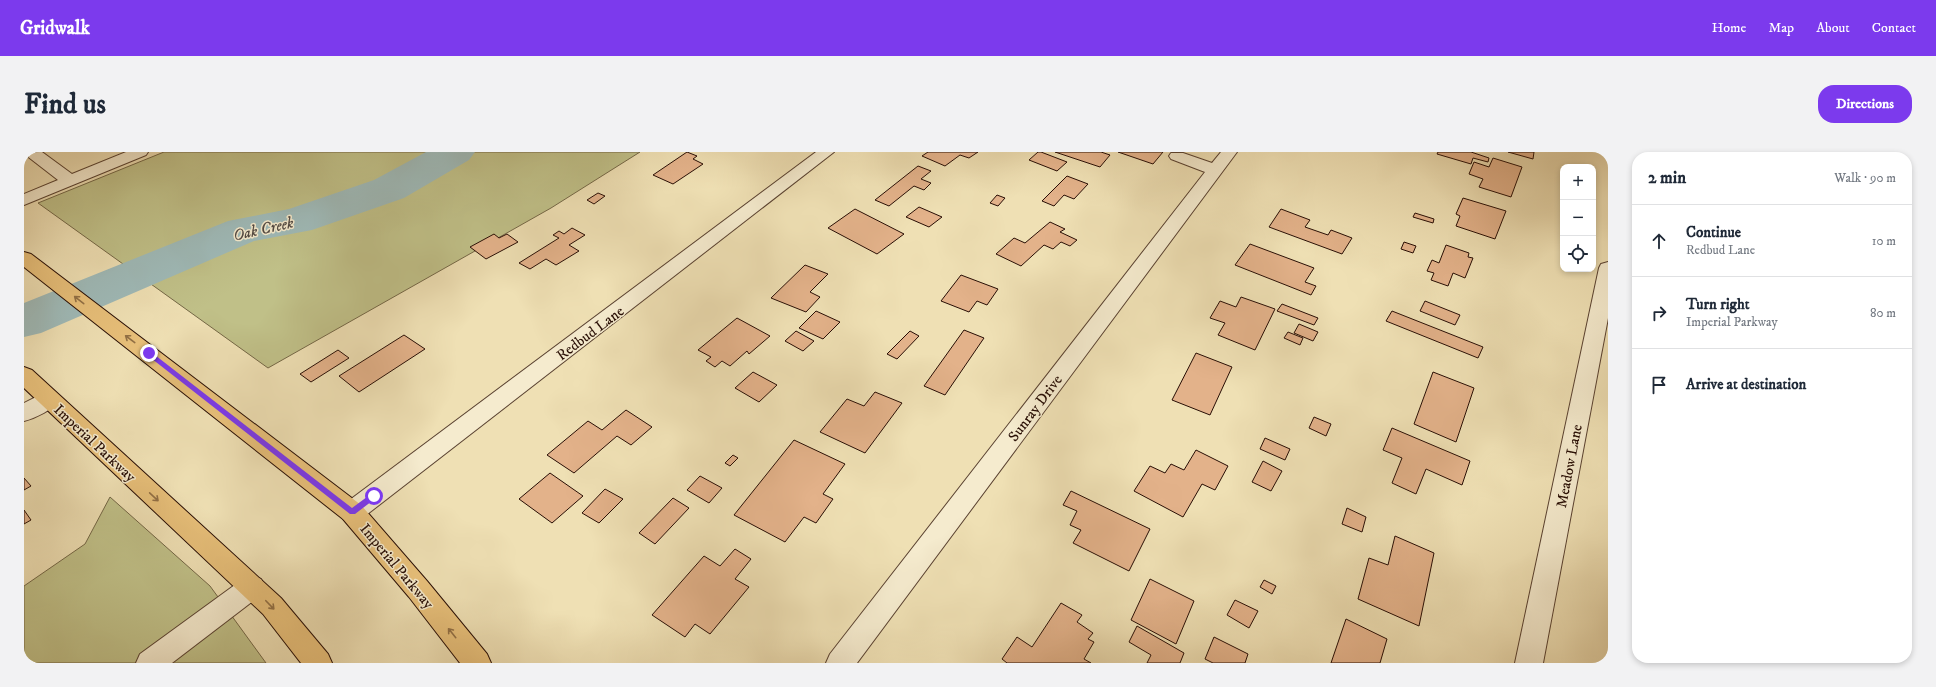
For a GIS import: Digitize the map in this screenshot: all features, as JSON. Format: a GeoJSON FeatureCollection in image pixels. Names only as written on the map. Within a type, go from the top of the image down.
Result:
{"type":"FeatureCollection","features":[{"type":"Feature","properties":{"kind":"main road","name":"Imperial Parkway"},"geometry":{"type":"LineString","coordinates":[[24,258],[352,512],[418,589],[477,663]]}},
{"type":"Feature","properties":{"kind":"main road","name":"Imperial Parkway"},"geometry":{"type":"LineString","coordinates":[[24,375],[48,400],[272,606],[318,663]]}},
{"type":"Feature","properties":{"kind":"street"},"geometry":{"type":"LineString","coordinates":[[34,152],[69,180]]}},
{"type":"Feature","properties":{"kind":"street"},"geometry":{"type":"LineString","coordinates":[[24,200],[69,180],[140,152]]}},
{"type":"Feature","properties":{"kind":"street","name":"Redbud Lane"},"geometry":{"type":"LineString","coordinates":[[352,512],[826,152]]}},
{"type":"Feature","properties":{"kind":"street","name":"Sunray Drive"},"geometry":{"type":"LineString","coordinates":[[840,663],[1229,152]]}},
{"type":"Feature","properties":{"kind":"street"},"geometry":{"type":"LineString","coordinates":[[1177,156],[1216,170]]}},
{"type":"Feature","properties":{"kind":"street","name":"Meadow Lane"},"geometry":{"type":"LineString","coordinates":[[1529,663],[1608,268]]}},
{"type":"Feature","properties":{"kind":"street"},"geometry":{"type":"LineString","coordinates":[[24,413],[48,400]]}},
{"type":"Feature","properties":{"kind":"street"},"geometry":{"type":"LineString","coordinates":[[150,663],[252,587]]}},
{"type":"Feature","properties":{"kind":"green space"},"geometry":{"type":"Polygon","coordinates":[[[164,152],[640,152],[551,208],[268,368],[38,203],[164,152]]]}},
{"type":"Feature","properties":{"kind":"green space"},"geometry":{"type":"Polygon","coordinates":[[[110,497],[210,586],[266,663],[24,663],[24,586],[85,544],[110,497]]]}},
{"type":"Feature","properties":{"kind":"building"},"geometry":{"type":"Polygon","coordinates":[[[687,152],[697,156],[693,159],[703,164],[673,184],[653,175],[687,152]]]}},
{"type":"Feature","properties":{"kind":"building"},"geometry":{"type":"Polygon","coordinates":[[[928,152],[978,152],[969,158],[960,155],[945,166],[922,156],[928,152]]]}},
{"type":"Feature","properties":{"kind":"building"},"geometry":{"type":"Polygon","coordinates":[[[1038,152],[1067,162],[1057,171],[1029,160],[1038,152]]]}},
{"type":"Feature","properties":{"kind":"building"},"geometry":{"type":"Polygon","coordinates":[[[1055,152],[1101,152],[1110,155],[1100,167],[1055,152]]]}},
{"type":"Feature","properties":{"kind":"building"},"geometry":{"type":"Polygon","coordinates":[[[1118,152],[1163,152],[1153,164],[1118,152]]]}},
{"type":"Feature","properties":{"kind":"building"},"geometry":{"type":"Polygon","coordinates":[[[1438,152],[1471,152],[1489,158],[1488,162],[1473,158],[1471,164],[1437,154],[1438,152]]]}},
{"type":"Feature","properties":{"kind":"building"},"geometry":{"type":"Polygon","coordinates":[[[1508,152],[1534,152],[1533,159],[1508,152]]]}},
{"type":"Feature","properties":{"kind":"building"},"geometry":{"type":"Polygon","coordinates":[[[1493,158],[1522,167],[1511,197],[1479,187],[1483,179],[1469,174],[1474,162],[1489,167],[1493,158]]]}},
{"type":"Feature","properties":{"kind":"building"},"geometry":{"type":"Polygon","coordinates":[[[918,166],[931,171],[921,179],[931,183],[924,190],[914,186],[889,206],[875,200],[918,166]]]}},
{"type":"Feature","properties":{"kind":"building"},"geometry":{"type":"Polygon","coordinates":[[[1067,176],[1088,184],[1074,199],[1064,195],[1054,206],[1042,201],[1067,176]]]}},
{"type":"Feature","properties":{"kind":"building"},"geometry":{"type":"Polygon","coordinates":[[[598,193],[605,196],[594,204],[587,200],[598,193]]]}},
{"type":"Feature","properties":{"kind":"building"},"geometry":{"type":"Polygon","coordinates":[[[997,195],[1005,198],[998,206],[990,203],[997,195]]]}},
{"type":"Feature","properties":{"kind":"building"},"geometry":{"type":"Polygon","coordinates":[[[1463,198],[1506,211],[1495,239],[1456,226],[1460,216],[1456,214],[1463,198]]]}},
{"type":"Feature","properties":{"kind":"building"},"geometry":{"type":"Polygon","coordinates":[[[919,207],[942,217],[929,227],[906,217],[919,207]]]}},
{"type":"Feature","properties":{"kind":"building"},"geometry":{"type":"Polygon","coordinates":[[[855,209],[904,234],[877,254],[828,228],[855,209]]]}},
{"type":"Feature","properties":{"kind":"building"},"geometry":{"type":"Polygon","coordinates":[[[1281,209],[1310,220],[1305,227],[1328,235],[1331,230],[1352,238],[1342,254],[1269,227],[1281,209]]]}},
{"type":"Feature","properties":{"kind":"building"},"geometry":{"type":"Polygon","coordinates":[[[1415,213],[1434,219],[1433,223],[1413,217],[1415,213]]]}},
{"type":"Feature","properties":{"kind":"building"},"geometry":{"type":"Polygon","coordinates":[[[1050,222],[1065,229],[1060,232],[1077,240],[1070,246],[1061,242],[1053,249],[1044,245],[1021,266],[996,254],[1014,238],[1025,243],[1050,222]]]}},
{"type":"Feature","properties":{"kind":"building"},"geometry":{"type":"Polygon","coordinates":[[[572,228],[585,235],[569,245],[579,251],[556,265],[546,259],[530,269],[519,263],[559,238],[553,235],[559,231],[564,234],[572,228]]]}},
{"type":"Feature","properties":{"kind":"building"},"geometry":{"type":"Polygon","coordinates":[[[494,234],[499,238],[507,234],[518,242],[486,259],[470,247],[494,234]]]}},
{"type":"Feature","properties":{"kind":"building"},"geometry":{"type":"Polygon","coordinates":[[[1404,242],[1416,246],[1413,253],[1401,249],[1404,242]]]}},
{"type":"Feature","properties":{"kind":"building"},"geometry":{"type":"Polygon","coordinates":[[[1250,244],[1314,268],[1305,282],[1316,286],[1311,295],[1235,265],[1250,244]]]}},
{"type":"Feature","properties":{"kind":"building"},"geometry":{"type":"Polygon","coordinates":[[[1446,245],[1469,253],[1468,257],[1473,258],[1465,278],[1453,273],[1448,286],[1431,280],[1434,273],[1427,271],[1432,260],[1439,263],[1446,245]]]}},
{"type":"Feature","properties":{"kind":"building"},"geometry":{"type":"Polygon","coordinates":[[[805,265],[828,274],[810,292],[820,297],[806,312],[771,298],[805,265]]]}},
{"type":"Feature","properties":{"kind":"building"},"geometry":{"type":"Polygon","coordinates":[[[961,275],[998,289],[987,305],[977,301],[969,312],[941,301],[961,275]]]}},
{"type":"Feature","properties":{"kind":"building"},"geometry":{"type":"Polygon","coordinates":[[[1241,297],[1275,309],[1255,350],[1218,335],[1225,323],[1210,318],[1220,301],[1236,307],[1241,297]]]}},
{"type":"Feature","properties":{"kind":"building"},"geometry":{"type":"Polygon","coordinates":[[[1425,301],[1460,315],[1455,325],[1420,311],[1425,301]]]}},
{"type":"Feature","properties":{"kind":"building"},"geometry":{"type":"Polygon","coordinates":[[[1282,304],[1318,318],[1314,325],[1277,311],[1282,304]]]}},
{"type":"Feature","properties":{"kind":"building"},"geometry":{"type":"Polygon","coordinates":[[[816,311],[840,322],[823,339],[799,328],[816,311]]]}},
{"type":"Feature","properties":{"kind":"building"},"geometry":{"type":"Polygon","coordinates":[[[1392,311],[1483,347],[1478,358],[1386,321],[1392,311]]]}},
{"type":"Feature","properties":{"kind":"building"},"geometry":{"type":"Polygon","coordinates":[[[737,318],[770,336],[749,354],[747,351],[730,366],[722,361],[715,367],[706,361],[711,357],[698,350],[737,318]]]}},
{"type":"Feature","properties":{"kind":"building"},"geometry":{"type":"Polygon","coordinates":[[[1299,324],[1318,332],[1313,341],[1294,333],[1299,324]]]}},
{"type":"Feature","properties":{"kind":"building"},"geometry":{"type":"Polygon","coordinates":[[[964,330],[984,338],[945,395],[924,386],[964,330]]]}},
{"type":"Feature","properties":{"kind":"building"},"geometry":{"type":"Polygon","coordinates":[[[796,331],[814,341],[803,351],[785,341],[796,331]]]}},
{"type":"Feature","properties":{"kind":"building"},"geometry":{"type":"Polygon","coordinates":[[[910,331],[919,336],[897,359],[887,354],[910,331]]]}},
{"type":"Feature","properties":{"kind":"building"},"geometry":{"type":"Polygon","coordinates":[[[1288,332],[1303,338],[1300,345],[1284,338],[1288,332]]]}},
{"type":"Feature","properties":{"kind":"building"},"geometry":{"type":"Polygon","coordinates":[[[404,335],[425,349],[359,392],[339,376],[404,335]]]}},
{"type":"Feature","properties":{"kind":"building"},"geometry":{"type":"Polygon","coordinates":[[[338,350],[349,358],[311,382],[300,374],[338,350]]]}},
{"type":"Feature","properties":{"kind":"building"},"geometry":{"type":"Polygon","coordinates":[[[1196,353],[1232,367],[1210,415],[1172,400],[1196,353]]]}},
{"type":"Feature","properties":{"kind":"building"},"geometry":{"type":"Polygon","coordinates":[[[753,372],[777,385],[759,402],[735,388],[753,372]]]}},
{"type":"Feature","properties":{"kind":"building"},"geometry":{"type":"Polygon","coordinates":[[[1433,372],[1474,388],[1456,442],[1414,424],[1433,372]]]}},
{"type":"Feature","properties":{"kind":"building"},"geometry":{"type":"Polygon","coordinates":[[[875,392],[902,403],[865,453],[820,432],[847,399],[864,406],[875,392]]]}},
{"type":"Feature","properties":{"kind":"building"},"geometry":{"type":"Polygon","coordinates":[[[626,410],[652,427],[631,445],[617,436],[574,473],[547,455],[588,421],[602,430],[626,410]]]}},
{"type":"Feature","properties":{"kind":"building"},"geometry":{"type":"Polygon","coordinates":[[[1314,417],[1331,424],[1326,436],[1309,428],[1314,417]]]}},
{"type":"Feature","properties":{"kind":"building"},"geometry":{"type":"Polygon","coordinates":[[[1392,428],[1470,461],[1462,485],[1426,469],[1416,494],[1392,483],[1402,458],[1383,450],[1392,428]]]}},
{"type":"Feature","properties":{"kind":"building"},"geometry":{"type":"Polygon","coordinates":[[[1265,438],[1290,449],[1285,460],[1260,449],[1265,438]]]}},
{"type":"Feature","properties":{"kind":"building"},"geometry":{"type":"Polygon","coordinates":[[[794,440],[845,464],[823,494],[833,499],[816,523],[804,517],[785,542],[734,515],[794,440]]]}},
{"type":"Feature","properties":{"kind":"building"},"geometry":{"type":"Polygon","coordinates":[[[1196,450],[1228,466],[1215,490],[1202,484],[1183,517],[1134,491],[1150,466],[1165,473],[1171,464],[1184,470],[1196,450]]]}},
{"type":"Feature","properties":{"kind":"building"},"geometry":{"type":"Polygon","coordinates":[[[733,455],[738,458],[730,466],[725,463],[733,455]]]}},
{"type":"Feature","properties":{"kind":"building"},"geometry":{"type":"Polygon","coordinates":[[[1263,461],[1282,471],[1271,491],[1252,482],[1263,461]]]}},
{"type":"Feature","properties":{"kind":"building"},"geometry":{"type":"Polygon","coordinates":[[[550,473],[583,496],[552,523],[519,499],[550,473]]]}},
{"type":"Feature","properties":{"kind":"building"},"geometry":{"type":"Polygon","coordinates":[[[700,476],[722,488],[709,503],[687,490],[700,476]]]}},
{"type":"Feature","properties":{"kind":"building"},"geometry":{"type":"Polygon","coordinates":[[[24,478],[31,486],[24,490],[24,478]]]}},
{"type":"Feature","properties":{"kind":"building"},"geometry":{"type":"Polygon","coordinates":[[[605,489],[623,499],[599,523],[582,513],[605,489]]]}},
{"type":"Feature","properties":{"kind":"building"},"geometry":{"type":"Polygon","coordinates":[[[1071,491],[1150,529],[1129,571],[1073,543],[1081,530],[1070,525],[1077,511],[1063,505],[1071,491]]]}},
{"type":"Feature","properties":{"kind":"building"},"geometry":{"type":"Polygon","coordinates":[[[673,498],[689,508],[655,544],[639,533],[673,498]]]}},
{"type":"Feature","properties":{"kind":"building"},"geometry":{"type":"Polygon","coordinates":[[[1347,508],[1366,517],[1362,532],[1342,524],[1347,508]]]}},
{"type":"Feature","properties":{"kind":"building"},"geometry":{"type":"Polygon","coordinates":[[[24,510],[31,520],[24,524],[24,510]]]}},
{"type":"Feature","properties":{"kind":"building"},"geometry":{"type":"Polygon","coordinates":[[[1395,536],[1434,553],[1419,626],[1358,599],[1369,558],[1388,565],[1395,536]]]}},
{"type":"Feature","properties":{"kind":"building"},"geometry":{"type":"Polygon","coordinates":[[[735,549],[751,559],[735,579],[749,587],[710,634],[695,624],[685,637],[652,615],[704,556],[720,566],[735,549]]]}},
{"type":"Feature","properties":{"kind":"building"},"geometry":{"type":"Polygon","coordinates":[[[1150,579],[1194,601],[1176,644],[1131,620],[1150,579]]]}},
{"type":"Feature","properties":{"kind":"building"},"geometry":{"type":"Polygon","coordinates":[[[1264,580],[1276,586],[1272,594],[1260,587],[1264,580]]]}},
{"type":"Feature","properties":{"kind":"building"},"geometry":{"type":"Polygon","coordinates":[[[1235,600],[1258,611],[1249,628],[1227,615],[1235,600]]]}},
{"type":"Feature","properties":{"kind":"building"},"geometry":{"type":"Polygon","coordinates":[[[1061,603],[1082,615],[1077,622],[1093,633],[1088,639],[1094,642],[1084,659],[1091,663],[1007,663],[1002,659],[1017,637],[1032,647],[1061,603]]]}},
{"type":"Feature","properties":{"kind":"building"},"geometry":{"type":"Polygon","coordinates":[[[1346,619],[1387,639],[1380,663],[1331,663],[1346,619]]]}},
{"type":"Feature","properties":{"kind":"building"},"geometry":{"type":"Polygon","coordinates":[[[1137,626],[1184,653],[1180,663],[1147,663],[1151,655],[1129,642],[1137,626]]]}},
{"type":"Feature","properties":{"kind":"building"},"geometry":{"type":"Polygon","coordinates":[[[1214,637],[1248,654],[1245,663],[1213,663],[1205,659],[1214,637]]]}},
{"type":"Feature","properties":{"kind":"waterway","name":"Oak Creek"},"geometry":{"type":"LineString","coordinates":[[24,321],[243,230],[297,221],[389,189],[455,152]]}},
{"type":"Feature","properties":{"kind":"route"},"geometry":{"type":"LineString","coordinates":[[149,353],[352,512],[374,496]]}}]}
